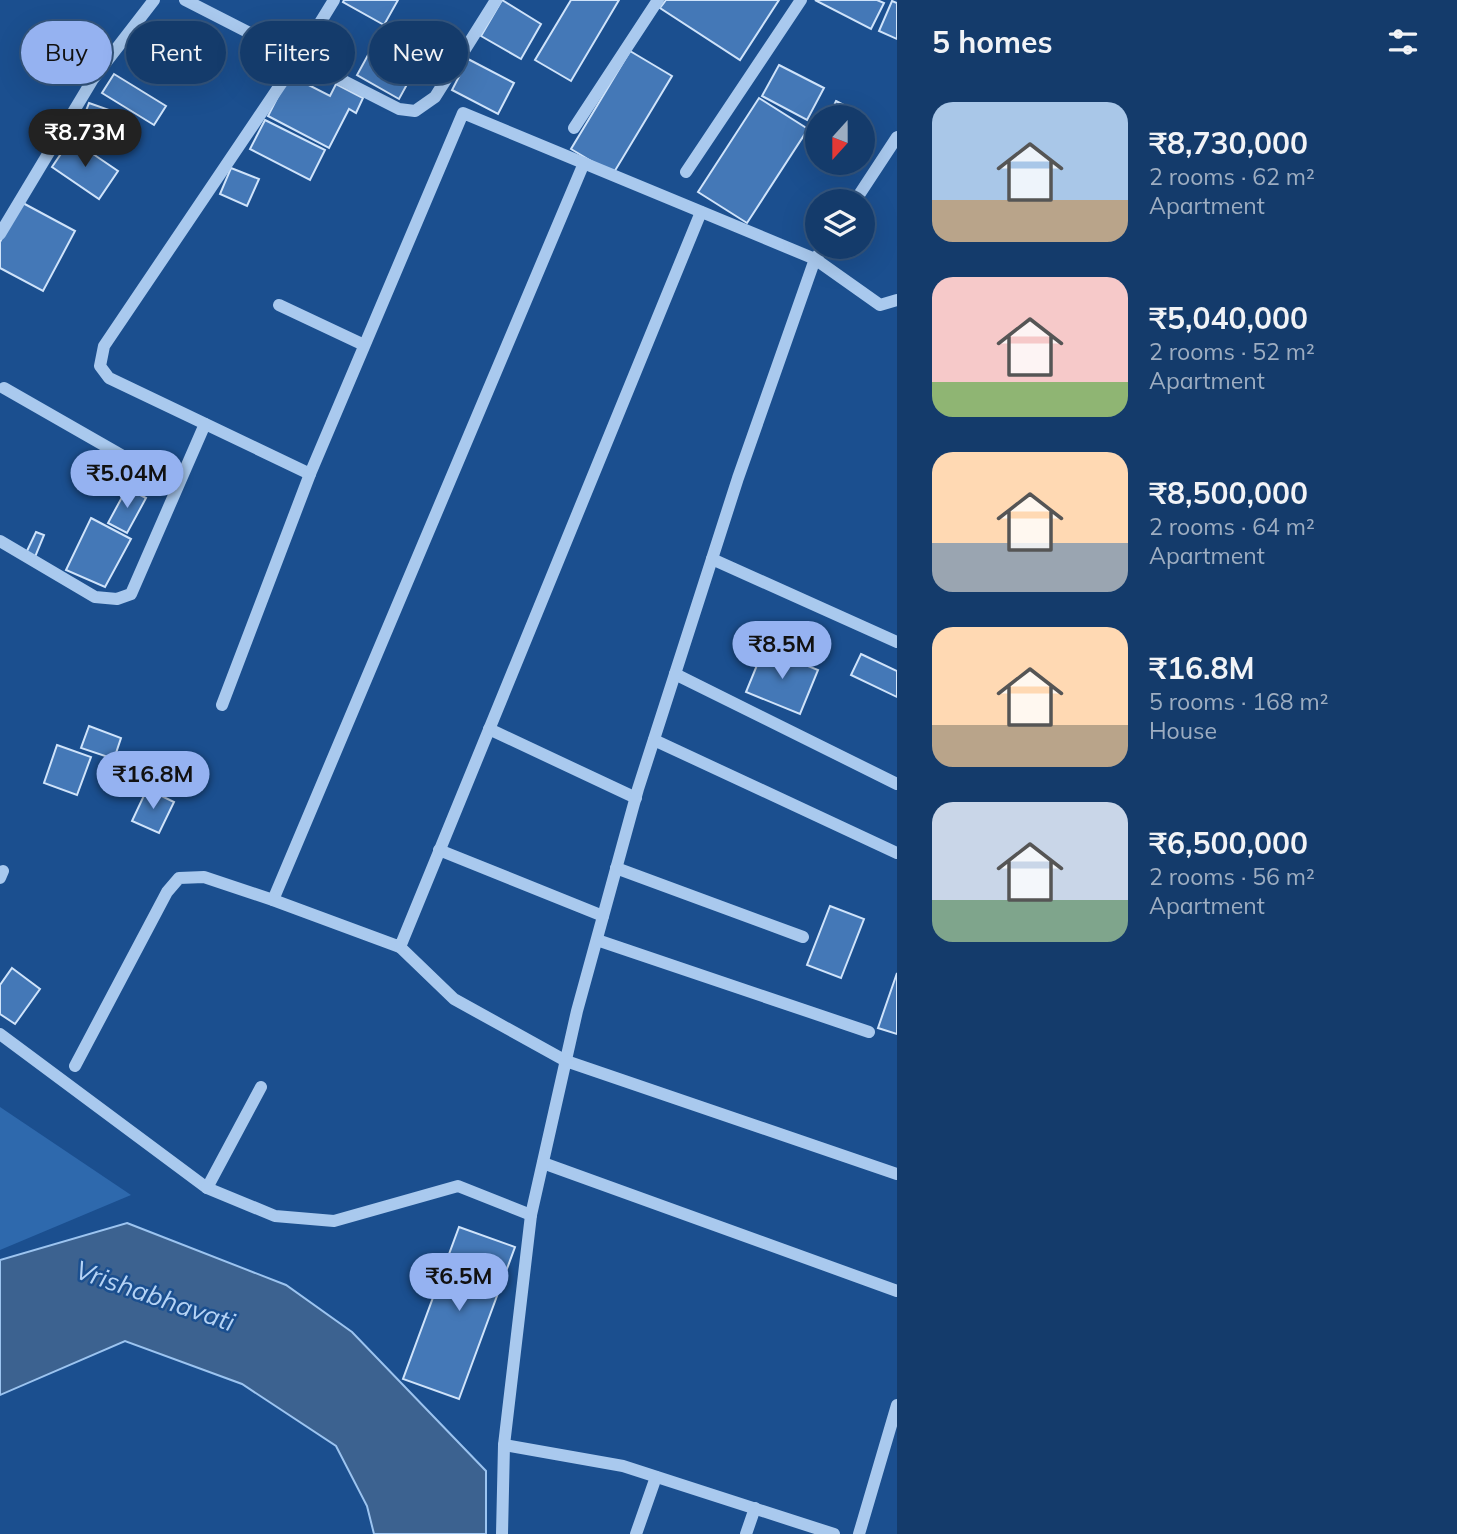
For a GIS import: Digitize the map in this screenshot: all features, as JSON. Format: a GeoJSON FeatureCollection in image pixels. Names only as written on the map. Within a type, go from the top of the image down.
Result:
{"type":"FeatureCollection","features":[{"type":"Feature","properties":{"kind":"street"},"geometry":{"type":"LineString","coordinates":[[185,0],[240,28]]}},
{"type":"Feature","properties":{"kind":"street"},"geometry":{"type":"LineString","coordinates":[[321,21],[334,0]]}},
{"type":"Feature","properties":{"kind":"street"},"geometry":{"type":"LineString","coordinates":[[351,84],[399,109],[415,111],[435,97],[496,0]]}},
{"type":"Feature","properties":{"kind":"street"},"geometry":{"type":"LineString","coordinates":[[574,128],[658,0]]}},
{"type":"Feature","properties":{"kind":"street"},"geometry":{"type":"LineString","coordinates":[[686,172],[802,0]]}},
{"type":"Feature","properties":{"kind":"street"},"geometry":{"type":"LineString","coordinates":[[0,234],[93,79],[150,1]]}},
{"type":"Feature","properties":{"kind":"street"},"geometry":{"type":"LineString","coordinates":[[281,84],[104,346],[100,366],[109,378],[310,474]]}},
{"type":"Feature","properties":{"kind":"street"},"geometry":{"type":"LineString","coordinates":[[222,705],[310,474],[463,113],[805,255]]}},
{"type":"Feature","properties":{"kind":"street"},"geometry":{"type":"LineString","coordinates":[[863,189],[897,137]]}},
{"type":"Feature","properties":{"kind":"street"},"geometry":{"type":"LineString","coordinates":[[273,900],[584,163]]}},
{"type":"Feature","properties":{"kind":"street"},"geometry":{"type":"LineString","coordinates":[[400,947],[701,212]]}},
{"type":"Feature","properties":{"kind":"street"},"geometry":{"type":"LineString","coordinates":[[502,1534],[504,1445],[531,1214],[566,1061],[616,868],[712,559],[816,259],[874,302],[891,303],[897,313]]}},
{"type":"Feature","properties":{"kind":"street"},"geometry":{"type":"LineString","coordinates":[[279,305],[364,345]]}},
{"type":"Feature","properties":{"kind":"street"},"geometry":{"type":"LineString","coordinates":[[4,388],[177,487]]}},
{"type":"Feature","properties":{"kind":"street"},"geometry":{"type":"LineString","coordinates":[[0,541],[95,597],[117,599],[131,594],[205,424]]}},
{"type":"Feature","properties":{"kind":"street"},"geometry":{"type":"LineString","coordinates":[[712,559],[897,642]]}},
{"type":"Feature","properties":{"kind":"street"},"geometry":{"type":"LineString","coordinates":[[675,674],[897,784]]}},
{"type":"Feature","properties":{"kind":"street"},"geometry":{"type":"LineString","coordinates":[[489,729],[636,798]]}},
{"type":"Feature","properties":{"kind":"street"},"geometry":{"type":"LineString","coordinates":[[654,740],[897,853]]}},
{"type":"Feature","properties":{"kind":"street"},"geometry":{"type":"LineString","coordinates":[[439,850],[603,916]]}},
{"type":"Feature","properties":{"kind":"street"},"geometry":{"type":"LineString","coordinates":[[616,868],[803,937]]}},
{"type":"Feature","properties":{"kind":"street"},"geometry":{"type":"LineString","coordinates":[[75,1066],[167,892],[179,877],[204,877],[400,947],[454,999],[566,1061],[897,1174]]}},
{"type":"Feature","properties":{"kind":"street"},"geometry":{"type":"LineString","coordinates":[[597,940],[869,1032]]}},
{"type":"Feature","properties":{"kind":"street"},"geometry":{"type":"LineString","coordinates":[[0,1034],[207,1188],[275,1216],[334,1221],[458,1186],[531,1214]]}},
{"type":"Feature","properties":{"kind":"street"},"geometry":{"type":"LineString","coordinates":[[207,1188],[261,1087]]}},
{"type":"Feature","properties":{"kind":"street"},"geometry":{"type":"LineString","coordinates":[[543,1163],[897,1291]]}},
{"type":"Feature","properties":{"kind":"street"},"geometry":{"type":"LineString","coordinates":[[859,1534],[897,1405]]}},
{"type":"Feature","properties":{"kind":"street"},"geometry":{"type":"LineString","coordinates":[[504,1445],[623,1466],[834,1534]]}},
{"type":"Feature","properties":{"kind":"street"},"geometry":{"type":"LineString","coordinates":[[636,1534],[656,1477]]}},
{"type":"Feature","properties":{"kind":"street"},"geometry":{"type":"LineString","coordinates":[[746,1534],[755,1508]]}},
{"type":"Feature","properties":{"kind":"shaded area"},"geometry":{"type":"Polygon","coordinates":[[[0,1107],[131,1195],[0,1250],[0,1107]]]}},
{"type":"Feature","properties":{"kind":"water","name":"Vrishabhavati"},"geometry":{"type":"Polygon","coordinates":[[[127,1223],[286,1285],[352,1332],[486,1471],[486,1534],[374,1534],[367,1506],[336,1446],[242,1384],[125,1341],[0,1395],[0,1260],[127,1223]]]}},
{"type":"Feature","properties":{"kind":"building"},"geometry":{"type":"Polygon","coordinates":[[[398,0],[386,21],[377,21],[343,2],[398,0]]]}},
{"type":"Feature","properties":{"kind":"building"},"geometry":{"type":"Polygon","coordinates":[[[502,0],[541,24],[521,59],[481,36],[502,0]]]}},
{"type":"Feature","properties":{"kind":"building"},"geometry":{"type":"Polygon","coordinates":[[[571,0],[619,0],[571,81],[535,60],[571,0]]]}},
{"type":"Feature","properties":{"kind":"building"},"geometry":{"type":"Polygon","coordinates":[[[666,0],[779,0],[740,60],[660,8],[666,0]]]}},
{"type":"Feature","properties":{"kind":"building"},"geometry":{"type":"Polygon","coordinates":[[[815,0],[877,0],[884,3],[871,29],[815,0]]]}},
{"type":"Feature","properties":{"kind":"building"},"geometry":{"type":"Polygon","coordinates":[[[892,1],[897,3],[897,39],[879,31],[892,1]]]}},
{"type":"Feature","properties":{"kind":"building"},"geometry":{"type":"Polygon","coordinates":[[[630,51],[672,76],[613,174],[571,149],[630,51]]]}},
{"type":"Feature","properties":{"kind":"building"},"geometry":{"type":"Polygon","coordinates":[[[369,53],[369,82],[357,75],[369,53]]]}},
{"type":"Feature","properties":{"kind":"building"},"geometry":{"type":"Polygon","coordinates":[[[468,59],[514,83],[498,114],[452,90],[455,84],[468,84],[468,59]]]}},
{"type":"Feature","properties":{"kind":"building"},"geometry":{"type":"Polygon","coordinates":[[[779,65],[824,88],[815,105],[805,105],[805,119],[762,96],[779,65]]]}},
{"type":"Feature","properties":{"kind":"building"},"geometry":{"type":"Polygon","coordinates":[[[114,74],[126,84],[166,106],[154,125],[102,93],[108,84],[112,84],[114,74]]]}},
{"type":"Feature","properties":{"kind":"building"},"geometry":{"type":"Polygon","coordinates":[[[284,84],[307,84],[330,96],[336,84],[363,98],[356,113],[349,109],[329,148],[268,116],[284,84]]]}},
{"type":"Feature","properties":{"kind":"building"},"geometry":{"type":"Polygon","coordinates":[[[373,84],[407,84],[399,99],[373,84]]]}},
{"type":"Feature","properties":{"kind":"building"},"geometry":{"type":"Polygon","coordinates":[[[759,98],[805,127],[805,134],[747,223],[698,192],[759,98]]]}},
{"type":"Feature","properties":{"kind":"building"},"geometry":{"type":"Polygon","coordinates":[[[89,103],[112,111],[99,146],[76,137],[89,103]]]}},
{"type":"Feature","properties":{"kind":"building"},"geometry":{"type":"Polygon","coordinates":[[[265,120],[325,150],[310,180],[250,149],[265,120]]]}},
{"type":"Feature","properties":{"kind":"building"},"geometry":{"type":"Polygon","coordinates":[[[71,139],[118,171],[99,199],[52,167],[71,139]]]}},
{"type":"Feature","properties":{"kind":"building"},"geometry":{"type":"Polygon","coordinates":[[[231,168],[259,179],[247,206],[220,194],[231,168]]]}},
{"type":"Feature","properties":{"kind":"building"},"geometry":{"type":"Polygon","coordinates":[[[21,202],[75,231],[43,291],[0,268],[0,242],[21,202]]]}},
{"type":"Feature","properties":{"kind":"building"},"geometry":{"type":"Polygon","coordinates":[[[127,488],[146,498],[127,533],[108,523],[127,488]]]}},
{"type":"Feature","properties":{"kind":"building"},"geometry":{"type":"Polygon","coordinates":[[[91,518],[131,539],[105,587],[66,570],[91,518]]]}},
{"type":"Feature","properties":{"kind":"building"},"geometry":{"type":"Polygon","coordinates":[[[36,532],[44,535],[35,557],[26,553],[36,532]]]}},
{"type":"Feature","properties":{"kind":"building"},"geometry":{"type":"Polygon","coordinates":[[[764,648],[818,670],[800,714],[746,692],[764,648]]]}},
{"type":"Feature","properties":{"kind":"building"},"geometry":{"type":"Polygon","coordinates":[[[861,654],[897,671],[897,697],[851,675],[861,654]]]}},
{"type":"Feature","properties":{"kind":"building"},"geometry":{"type":"Polygon","coordinates":[[[89,726],[121,738],[114,759],[81,748],[89,726]]]}},
{"type":"Feature","properties":{"kind":"building"},"geometry":{"type":"Polygon","coordinates":[[[57,745],[91,757],[77,795],[44,783],[57,745]]]}},
{"type":"Feature","properties":{"kind":"building"},"geometry":{"type":"Polygon","coordinates":[[[147,789],[174,802],[159,833],[132,821],[147,789]]]}},
{"type":"Feature","properties":{"kind":"building"},"geometry":{"type":"Polygon","coordinates":[[[830,906],[864,919],[841,978],[807,965],[830,906]]]}},
{"type":"Feature","properties":{"kind":"building"},"geometry":{"type":"Polygon","coordinates":[[[12,968],[40,989],[15,1024],[0,1014],[0,985],[12,968]]]}},
{"type":"Feature","properties":{"kind":"building"},"geometry":{"type":"Polygon","coordinates":[[[897,973],[897,1034],[878,1028],[897,973]]]}},
{"type":"Feature","properties":{"kind":"building"},"geometry":{"type":"Polygon","coordinates":[[[459,1227],[515,1247],[459,1399],[403,1379],[459,1227]]]}}]}
